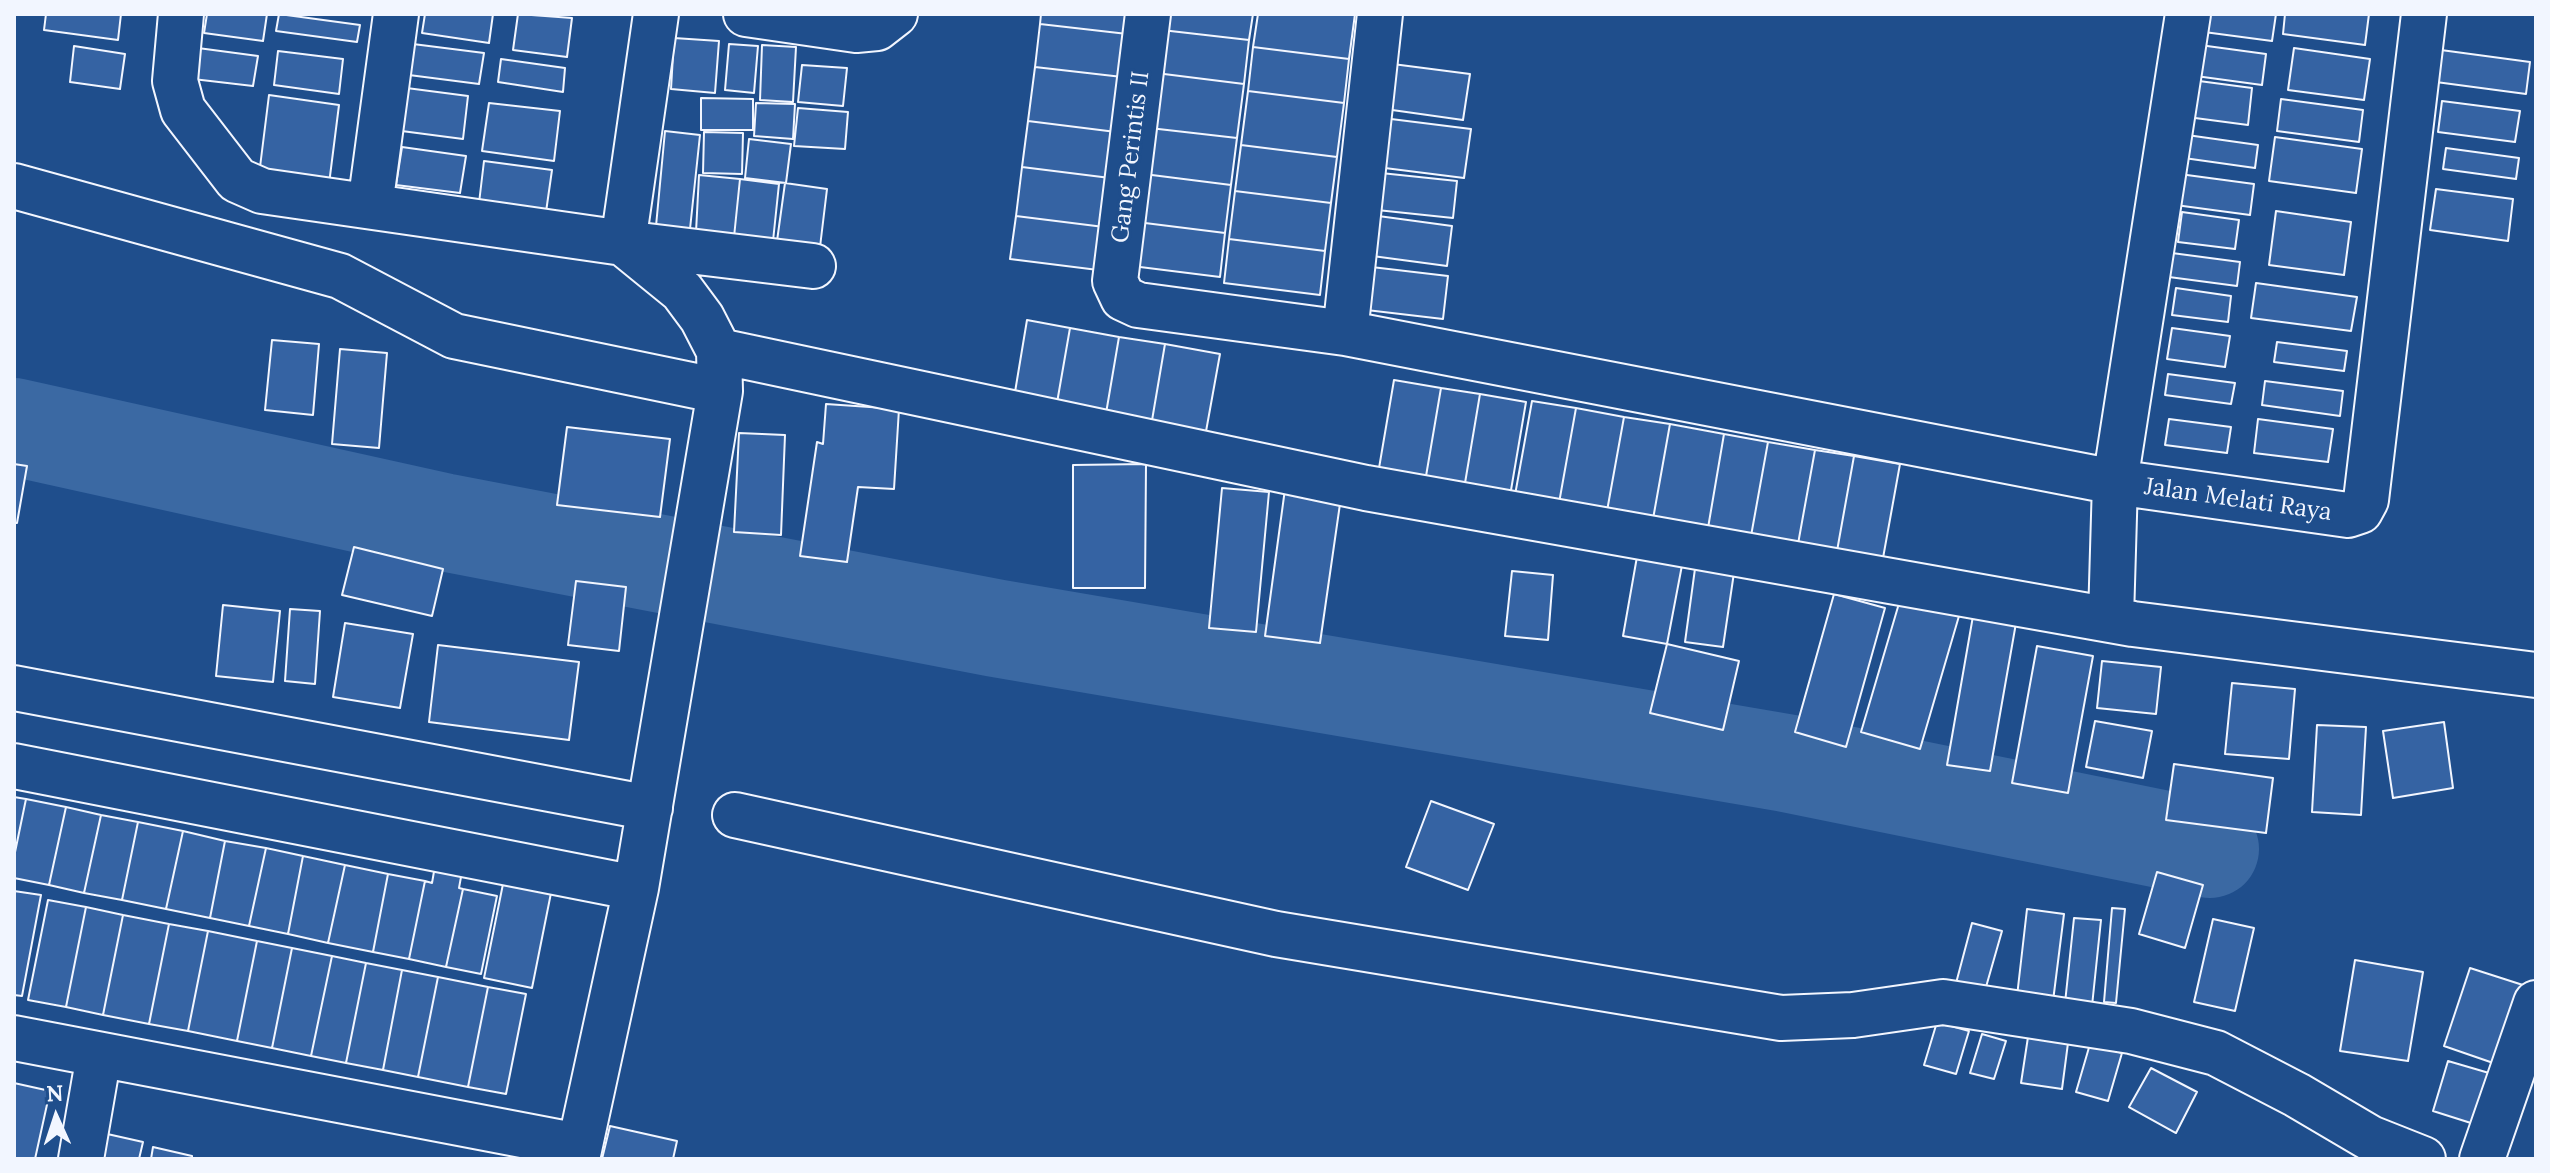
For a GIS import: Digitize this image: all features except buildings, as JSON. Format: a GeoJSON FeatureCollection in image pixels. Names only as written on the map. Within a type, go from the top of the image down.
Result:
{"type":"FeatureCollection","features":[{"type":"Feature","properties":{"kind":"street"},"geometry":{"type":"LineString","coordinates":[[181,14],[175,81],[183,110],[237,180],[262,191],[623,243],[813,266]]}},
{"type":"Feature","properties":{"kind":"street"},"geometry":{"type":"LineString","coordinates":[[370,206],[396,14]]}},
{"type":"Feature","properties":{"kind":"street"},"geometry":{"type":"LineString","coordinates":[[623,243],[656,14]]}},
{"type":"Feature","properties":{"kind":"street"},"geometry":{"type":"LineString","coordinates":[[746,14],[856,30],[877,28],[895,14]]}},
{"type":"Feature","properties":{"kind":"street","name":"Gang Perintis II"},"geometry":{"type":"LineString","coordinates":[[1123,298],[1115,281],[1148,14]]}},
{"type":"Feature","properties":{"kind":"street"},"geometry":{"type":"LineString","coordinates":[[1345,333],[1380,14]]}},
{"type":"Feature","properties":{"kind":"street"},"geometry":{"type":"LineString","coordinates":[[2111,618],[2115,482],[2188,14]]}},
{"type":"Feature","properties":{"kind":"street","name":"Jalan Melati Raya"},"geometry":{"type":"LineString","coordinates":[[1123,298],[1138,305],[1345,333],[2115,482],[2348,515],[2360,511],[2366,500],[2424,14]]}},
{"type":"Feature","properties":{"kind":"street"},"geometry":{"type":"LineString","coordinates":[[19,189],[340,276],[454,336],[720,371],[2133,624],[2536,675]]}},
{"type":"Feature","properties":{"kind":"street"},"geometry":{"type":"LineString","coordinates":[[14,1038],[578,1152],[636,888],[720,371],[702,318],[682,291],[623,243]]}},
{"type":"Feature","properties":{"kind":"street"},"geometry":{"type":"LineString","coordinates":[[14,688],[650,808]]}},
{"type":"Feature","properties":{"kind":"street"},"geometry":{"type":"LineString","coordinates":[[14,766],[636,888]]}},
{"type":"Feature","properties":{"kind":"street"},"geometry":{"type":"LineString","coordinates":[[735,815],[1276,934],[1781,1018],[1853,1015],[1943,1002],[2131,1031],[2216,1053],[2370,1138],[2423,1159]]}},
{"type":"Feature","properties":{"kind":"street"},"geometry":{"type":"LineString","coordinates":[[2482,1159],[2536,1003]]}},
{"type":"Feature","properties":{"kind":"street"},"geometry":{"type":"LineString","coordinates":[[81,1159],[99,1055]]}},
{"type":"Feature","properties":{"kind":"waterway"},"geometry":{"type":"LineString","coordinates":[[14,427],[443,522],[995,628],[1786,763],[2210,849]]}}]}
